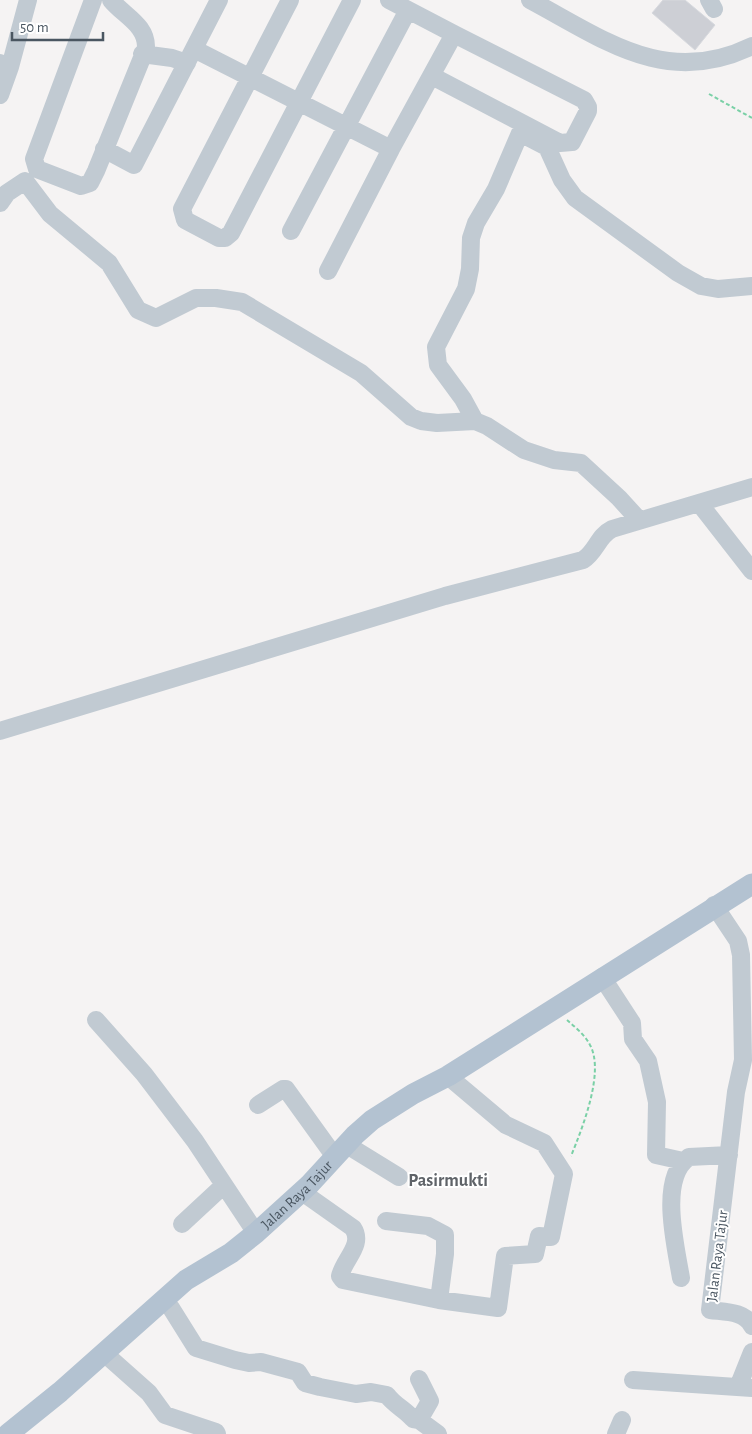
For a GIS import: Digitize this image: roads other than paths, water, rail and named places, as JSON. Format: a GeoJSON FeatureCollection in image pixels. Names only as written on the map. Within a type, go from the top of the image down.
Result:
{"type":"FeatureCollection","features":[{"type":"Feature","properties":{"kind":"main road","name":"Jalan Raya Tajur"},"geometry":{"type":"LineString","coordinates":[[8,1434],[104,1353],[186,1280],[231,1253],[256,1233],[302,1192],[355,1135],[372,1120],[413,1094],[448,1076],[554,1007],[752,884]]}},
{"type":"Feature","properties":{"kind":"street"},"geometry":{"type":"LineString","coordinates":[[16,45],[28,0]]}},
{"type":"Feature","properties":{"kind":"street"},"geometry":{"type":"LineString","coordinates":[[0,95],[5,65],[36,0]]}},
{"type":"Feature","properties":{"kind":"street"},"geometry":{"type":"LineString","coordinates":[[104,149],[134,165],[219,0]]}},
{"type":"Feature","properties":{"kind":"street"},"geometry":{"type":"LineString","coordinates":[[290,0],[181,213],[185,220],[219,238],[225,238],[231,233],[352,0]]}},
{"type":"Feature","properties":{"kind":"street"},"geometry":{"type":"LineString","coordinates":[[388,0],[584,100],[588,111],[572,142],[560,143],[432,76]]}},
{"type":"Feature","properties":{"kind":"street"},"geometry":{"type":"LineString","coordinates":[[530,0],[612,43],[649,58],[693,64],[704,63],[729,57],[752,46]]}},
{"type":"Feature","properties":{"kind":"street"},"geometry":{"type":"LineString","coordinates":[[92,3],[111,12],[119,5],[143,30],[146,38],[146,48],[90,183],[81,186],[37,169],[34,159],[92,3]]}},
{"type":"Feature","properties":{"kind":"street"},"geometry":{"type":"LineString","coordinates":[[291,232],[408,10]]}},
{"type":"Feature","properties":{"kind":"street"},"geometry":{"type":"LineString","coordinates":[[328,271],[391,149],[454,34]]}},
{"type":"Feature","properties":{"kind":"street"},"geometry":{"type":"LineString","coordinates":[[142,54],[172,58],[190,56],[250,77],[391,149]]}},
{"type":"Feature","properties":{"kind":"street"},"geometry":{"type":"LineString","coordinates":[[476,421],[463,399],[438,365],[436,347],[466,289],[470,269],[471,238],[476,223],[496,189],[520,133],[547,147],[562,180],[575,198],[678,273],[701,286],[710,288],[727,289],[752,286]]}},
{"type":"Feature","properties":{"kind":"street"},"geometry":{"type":"LineString","coordinates":[[0,203],[7,193],[25,181],[50,214],[109,263],[138,310],[156,318],[196,298],[216,298],[242,302],[361,373],[411,417],[420,421],[476,421],[524,450],[554,460],[581,462],[639,520]]}},
{"type":"Feature","properties":{"kind":"street"},"geometry":{"type":"LineString","coordinates":[[0,732],[445,596],[583,560],[592,552],[601,537],[607,532],[639,520],[752,487]]}},
{"type":"Feature","properties":{"kind":"street"},"geometry":{"type":"LineString","coordinates":[[699,503],[752,571]]}},
{"type":"Feature","properties":{"kind":"street","name":"Jalan Raya Tajur"},"geometry":{"type":"LineString","coordinates":[[714,906],[738,941],[743,968],[743,1060],[736,1092],[710,1310],[742,1315],[749,1319],[752,1326]]}},
{"type":"Feature","properties":{"kind":"street"},"geometry":{"type":"LineString","coordinates":[[602,977],[632,1023],[633,1039],[648,1062],[657,1102],[656,1155],[683,1161]]}},
{"type":"Feature","properties":{"kind":"street"},"geometry":{"type":"LineString","coordinates":[[96,1020],[144,1074],[195,1141],[256,1233]]}},
{"type":"Feature","properties":{"kind":"street"},"geometry":{"type":"LineString","coordinates":[[302,1192],[353,1228],[357,1233],[357,1242],[342,1269],[340,1276],[343,1280],[439,1300],[498,1308],[505,1256],[535,1254],[539,1236],[551,1237],[564,1174],[544,1143],[506,1125],[448,1076]]}},
{"type":"Feature","properties":{"kind":"street"},"geometry":{"type":"LineString","coordinates":[[258,1105],[283,1088],[286,1089],[341,1151],[399,1177]]}},
{"type":"Feature","properties":{"kind":"street"},"geometry":{"type":"LineString","coordinates":[[681,1278],[672,1218],[676,1170],[689,1157],[729,1155]]}},
{"type":"Feature","properties":{"kind":"street"},"geometry":{"type":"LineString","coordinates":[[182,1224],[224,1185]]}},
{"type":"Feature","properties":{"kind":"street"},"geometry":{"type":"LineString","coordinates":[[386,1222],[428,1226],[445,1235],[445,1254],[439,1300]]}},
{"type":"Feature","properties":{"kind":"street"},"geometry":{"type":"LineString","coordinates":[[163,1301],[170,1308],[196,1348],[235,1360],[249,1363],[261,1362],[298,1372],[305,1383],[320,1387],[356,1394],[371,1392],[387,1395],[394,1405],[406,1410],[413,1419],[419,1420],[438,1434]]}},
{"type":"Feature","properties":{"kind":"street"},"geometry":{"type":"LineString","coordinates":[[633,1380],[745,1387],[752,1352]]}},
{"type":"Feature","properties":{"kind":"street"},"geometry":{"type":"LineString","coordinates":[[104,1353],[149,1393],[165,1415],[176,1417],[217,1434]]}},
{"type":"Feature","properties":{"kind":"street"},"geometry":{"type":"LineString","coordinates":[[419,1379],[430,1401],[419,1420]]}},
{"type":"Feature","properties":{"kind":"district","name":"Pasirmukti"},"geometry":{"type":"Point","coordinates":[448,1180]}}]}
